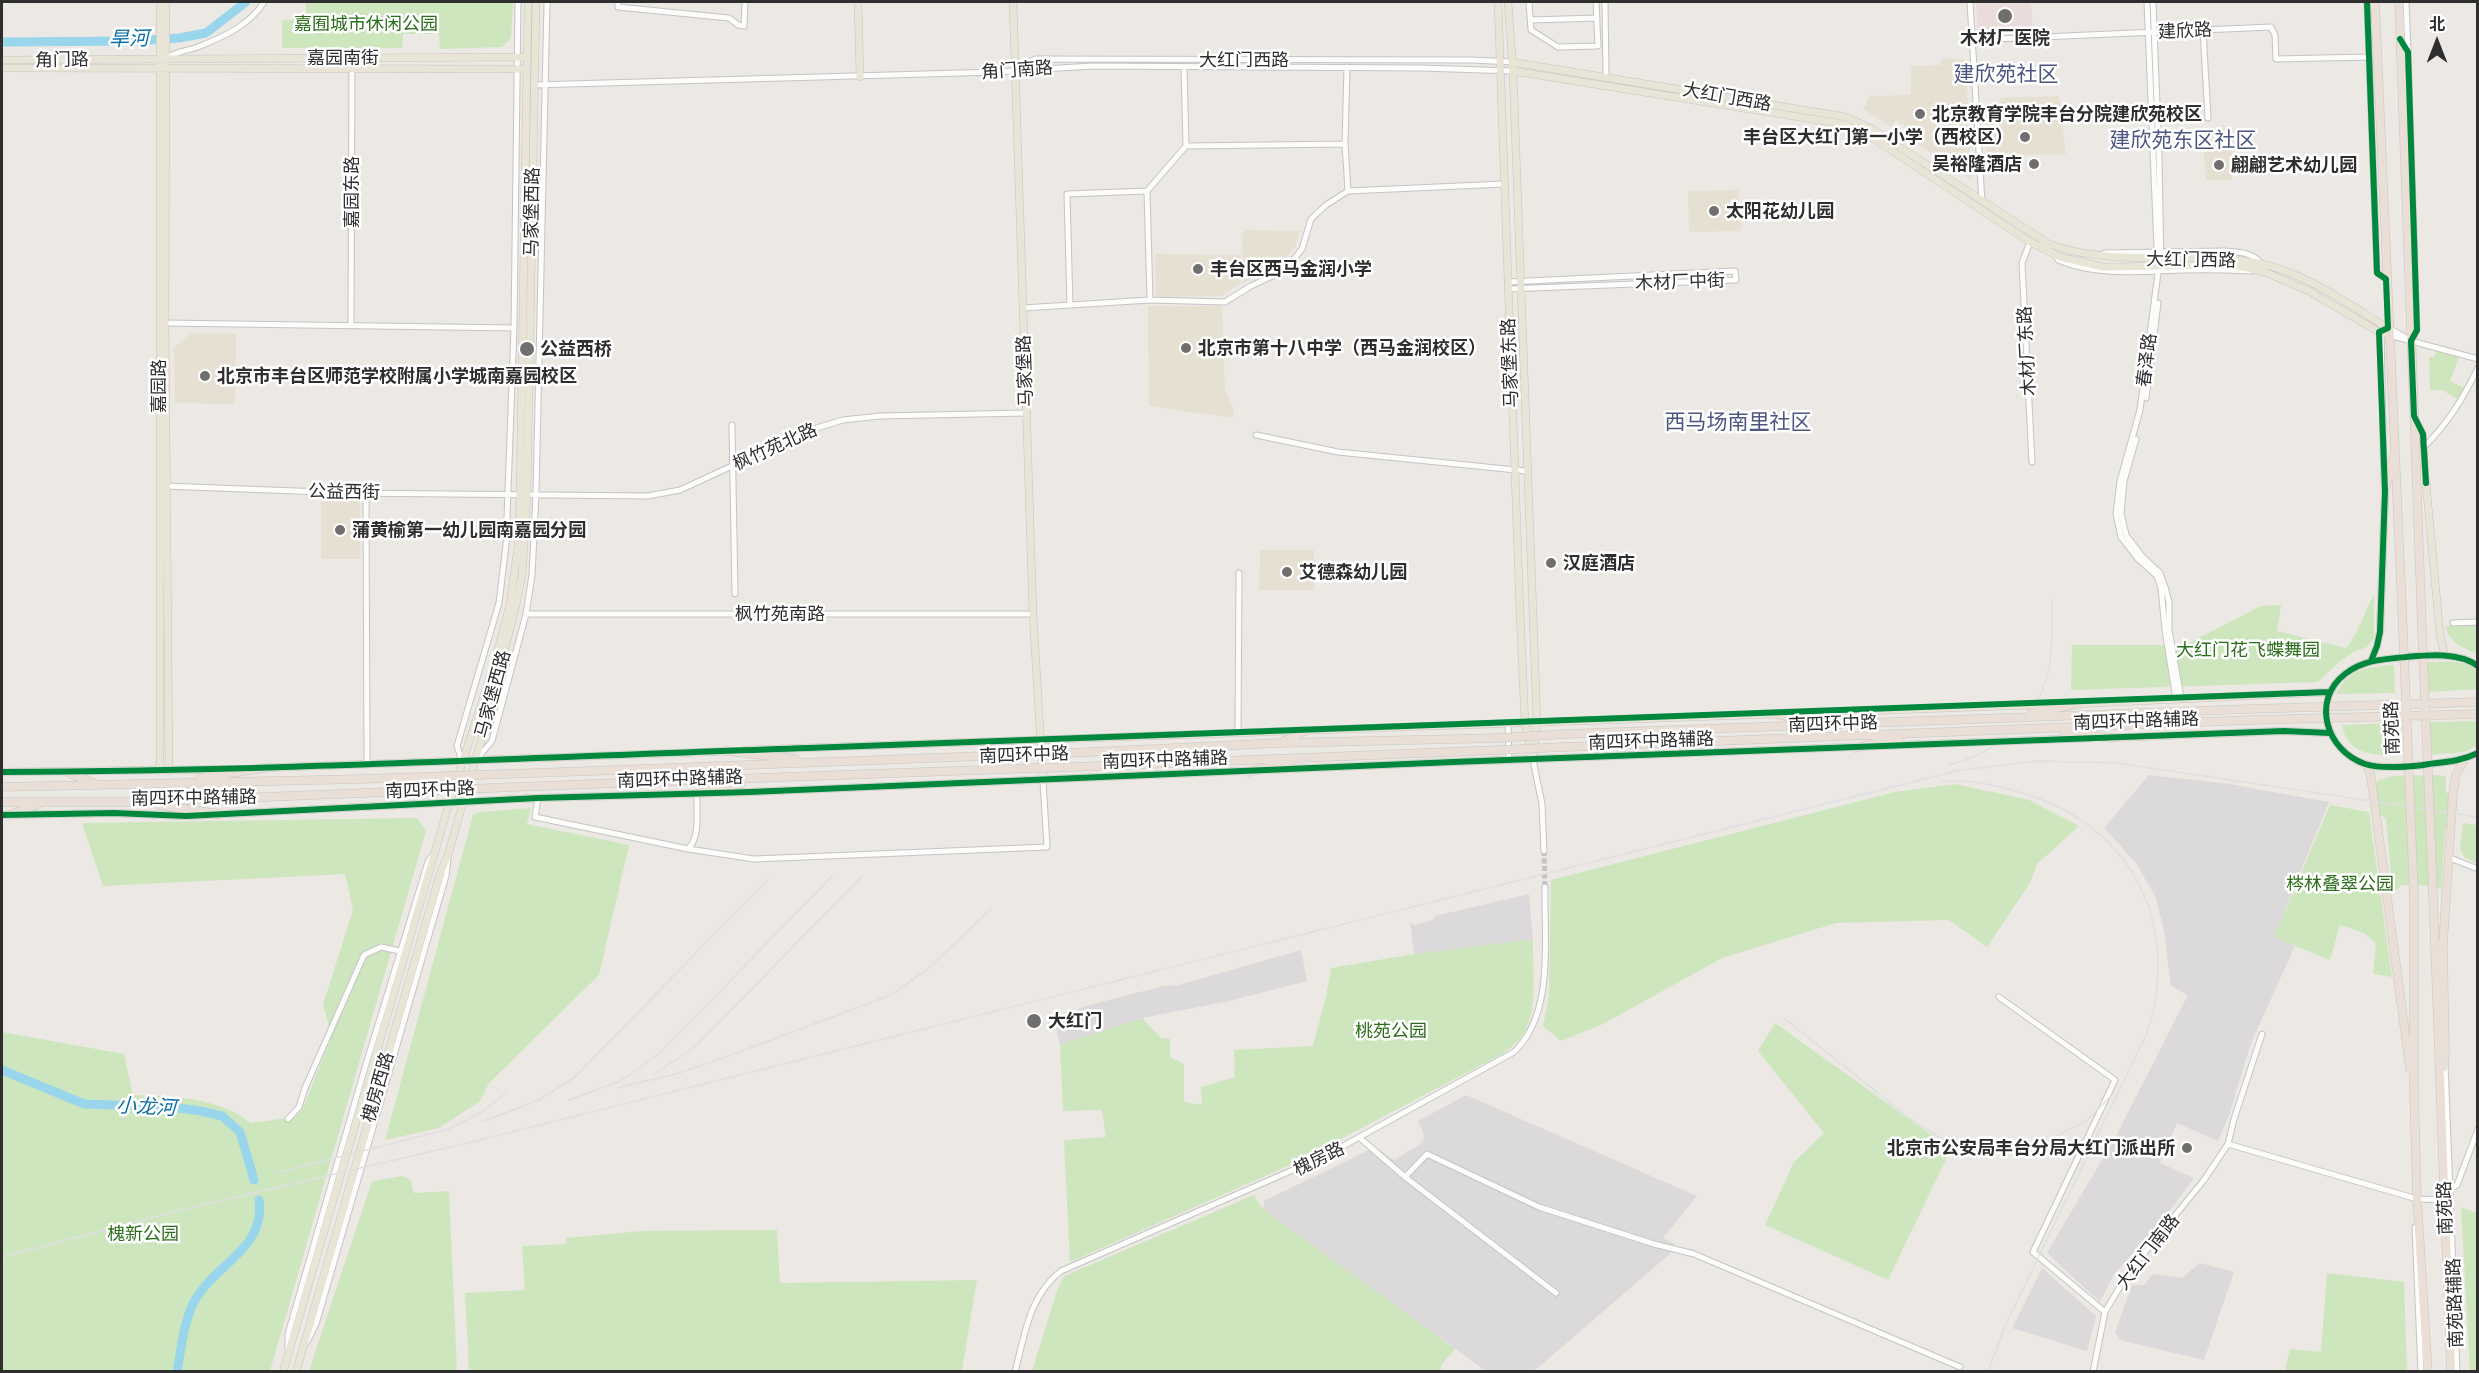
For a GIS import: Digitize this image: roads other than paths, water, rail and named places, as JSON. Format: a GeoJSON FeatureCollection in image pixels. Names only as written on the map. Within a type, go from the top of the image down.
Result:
{"type":"FeatureCollection","features":[{"type":"Feature","properties":{"kind":"highway","name":"南苑路"},"geometry":{"type":"LineString","coordinates":[[2375,2],[2414,896],[2414,1091],[2417,1199],[2428,1371]]}},
{"type":"Feature","properties":{"kind":"highway","name":"南苑路"},"geometry":{"type":"LineString","coordinates":[[2399,2],[2440,1088],[2447,1200],[2451,1371]]}},
{"type":"Feature","properties":{"kind":"highway"},"geometry":{"type":"LineString","coordinates":[[2385,491],[2395,447]]}},
{"type":"Feature","properties":{"kind":"highway","name":"南四环中路"},"geometry":{"type":"LineString","coordinates":[[2,787],[363,779],[1048,754],[1280,743],[1499,738],[2252,708],[2478,702]]}},
{"type":"Feature","properties":{"kind":"highway"},"geometry":{"type":"LineString","coordinates":[[2012,717],[2077,704]]}},
{"type":"Feature","properties":{"kind":"highway"},"geometry":{"type":"LineString","coordinates":[[1776,714],[1827,725]]}},
{"type":"Feature","properties":{"kind":"highway","name":"南四环中路"},"geometry":{"type":"LineString","coordinates":[[2,802],[138,802],[2252,720],[2478,714]]}},
{"type":"Feature","properties":{"kind":"highway"},"geometry":{"type":"LineString","coordinates":[[1280,743],[1307,730]]}},
{"type":"Feature","properties":{"kind":"highway"},"geometry":{"type":"LineString","coordinates":[[2037,730],[2113,738]]}},
{"type":"Feature","properties":{"kind":"highway"},"geometry":{"type":"LineString","coordinates":[[1856,748],[1882,741],[1930,740],[1952,733]]}},
{"type":"Feature","properties":{"kind":"highway"},"geometry":{"type":"LineString","coordinates":[[727,751],[821,762]]}},
{"type":"Feature","properties":{"kind":"highway"},"geometry":{"type":"LineString","coordinates":[[1249,772],[1308,757]]}},
{"type":"Feature","properties":{"kind":"highway"},"geometry":{"type":"LineString","coordinates":[[2440,1088],[2445,1055],[2443,944],[2453,792],[2456,775],[2464,760]]}},
{"type":"Feature","properties":{"kind":"highway"},"geometry":{"type":"LineString","coordinates":[[2367,765],[2371,777],[2414,1091]]}},
{"type":"Feature","properties":{"kind":"highway"},"geometry":{"type":"LineString","coordinates":[[174,783],[264,768]]}},
{"type":"Feature","properties":{"kind":"highway"},"geometry":{"type":"LineString","coordinates":[[68,772],[97,785]]}},
{"type":"Feature","properties":{"kind":"highway"},"geometry":{"type":"LineString","coordinates":[[697,794],[760,779]]}},
{"type":"Feature","properties":{"kind":"highway"},"geometry":{"type":"LineString","coordinates":[[10,814],[44,801]]}},
{"type":"Feature","properties":{"kind":"highway"},"geometry":{"type":"LineString","coordinates":[[138,802],[220,814]]}},
{"type":"Feature","properties":{"kind":"highway"},"geometry":{"type":"LineString","coordinates":[[2449,1324],[2455,1308]]}},
{"type":"Feature","properties":{"kind":"main road","name":"嘉园路"},"geometry":{"type":"LineString","coordinates":[[160,2],[163,25]]}},
{"type":"Feature","properties":{"kind":"main road","name":"嘉园路"},"geometry":{"type":"LineString","coordinates":[[166,2],[162,59],[163,486],[169,771]]}},
{"type":"Feature","properties":{"kind":"main road","name":"马家堡西路"},"geometry":{"type":"LineString","coordinates":[[462,761],[494,665],[510,604],[524,494],[525,69],[528,2]]}},
{"type":"Feature","properties":{"kind":"main road","name":"马家堡西路"},"geometry":{"type":"LineString","coordinates":[[475,762],[522,575],[536,2]]}},
{"type":"Feature","properties":{"kind":"main road"},"geometry":{"type":"LineString","coordinates":[[858,2],[860,76]]}},
{"type":"Feature","properties":{"kind":"main road","name":"马家堡路"},"geometry":{"type":"LineString","coordinates":[[1013,2],[1033,614],[1043,781]]}},
{"type":"Feature","properties":{"kind":"main road","name":"马家堡东路"},"geometry":{"type":"LineString","coordinates":[[1498,2],[1525,724],[1533,760]]}},
{"type":"Feature","properties":{"kind":"main road","name":"马家堡东路"},"geometry":{"type":"LineString","coordinates":[[1508,2],[1513,71],[1537,723],[1533,760]]}},
{"type":"Feature","properties":{"kind":"main road","name":"嘉园南街"},"geometry":{"type":"LineString","coordinates":[[162,59],[526,57]]}},
{"type":"Feature","properties":{"kind":"main road","name":"嘉园路"},"geometry":{"type":"LineString","coordinates":[[158,771],[160,762],[165,323],[162,59]]}},
{"type":"Feature","properties":{"kind":"main road","name":"嘉园南街"},"geometry":{"type":"LineString","coordinates":[[162,59],[352,68],[525,69]]}},
{"type":"Feature","properties":{"kind":"main road","name":"角门路"},"geometry":{"type":"LineString","coordinates":[[2,60],[162,59]]}},
{"type":"Feature","properties":{"kind":"main road","name":"角门路"},"geometry":{"type":"LineString","coordinates":[[2,68],[162,59]]}},
{"type":"Feature","properties":{"kind":"main road","name":"大红门西路"},"geometry":{"type":"LineString","coordinates":[[1512,62],[1845,117],[1872,129],[2034,236],[2064,250],[2104,257],[2229,265],[2265,272],[2309,291],[2379,332],[2389,331]]}},
{"type":"Feature","properties":{"kind":"main road","name":"大红门西路"},"geometry":{"type":"LineString","coordinates":[[1513,71],[1843,124],[1868,135],[2030,242],[2056,256],[2106,269],[2159,261],[2235,259],[2261,263],[2294,275],[2389,331]]}},
{"type":"Feature","properties":{"kind":"main road"},"geometry":{"type":"LineString","coordinates":[[2426,483],[2440,635],[2445,656]]}},
{"type":"Feature","properties":{"kind":"main road"},"geometry":{"type":"LineString","coordinates":[[2371,661],[2380,632],[2385,491]]}},
{"type":"Feature","properties":{"kind":"main road"},"geometry":{"type":"LineString","coordinates":[[2478,666],[2464,658],[2445,656],[2371,661],[2345,674],[2329,692],[2325,704],[2326,721],[2330,733],[2341,748],[2356,760],[2367,765],[2417,766],[2464,760],[2478,753]]}},
{"type":"Feature","properties":{"kind":"main road","name":"南四环中路辅路"},"geometry":{"type":"LineString","coordinates":[[2,772],[169,771],[475,762],[1238,732],[2077,704],[2329,692]]}},
{"type":"Feature","properties":{"kind":"main road","name":"南四环中路辅路"},"geometry":{"type":"LineString","coordinates":[[2,815],[114,813],[186,816],[538,798],[1043,781],[2284,731],[2330,733]]}},
{"type":"Feature","properties":{"kind":"main road","name":"槐房西路"},"geometry":{"type":"LineString","coordinates":[[283,1371],[462,761]]}},
{"type":"Feature","properties":{"kind":"main road","name":"槐房西路"},"geometry":{"type":"LineString","coordinates":[[296,1371],[422,935],[475,762]]}},
{"type":"Feature","properties":{"kind":"street","name":"角门路"},"geometry":{"type":"LineString","coordinates":[[162,59],[176,52],[196,48],[235,31],[260,10],[264,2]]}},
{"type":"Feature","properties":{"kind":"street","name":"马家堡西路"},"geometry":{"type":"LineString","coordinates":[[462,761],[457,746],[503,583],[509,494],[518,2]]}},
{"type":"Feature","properties":{"kind":"street","name":"马家堡西路"},"geometry":{"type":"LineString","coordinates":[[475,762],[492,741],[526,614],[532,575],[536,494],[547,2]]}},
{"type":"Feature","properties":{"kind":"street"},"geometry":{"type":"LineString","coordinates":[[618,2],[618,7],[729,18],[738,26],[744,26],[745,2]]}},
{"type":"Feature","properties":{"kind":"street"},"geometry":{"type":"LineString","coordinates":[[1529,2],[1531,30],[1558,47],[1598,46],[1596,2]]}},
{"type":"Feature","properties":{"kind":"street"},"geometry":{"type":"LineString","coordinates":[[1605,2],[1606,76]]}},
{"type":"Feature","properties":{"kind":"street"},"geometry":{"type":"LineString","coordinates":[[1970,2],[1982,202]]}},
{"type":"Feature","properties":{"kind":"street","name":"春泽路"},"geometry":{"type":"LineString","coordinates":[[2147,2],[2151,32],[2159,261],[2144,411],[2124,481],[2121,513],[2126,535],[2142,556],[2160,573],[2165,587],[2169,602],[2169,630],[2179,698]]}},
{"type":"Feature","properties":{"kind":"street","name":"春泽路"},"geometry":{"type":"LineString","coordinates":[[2151,32],[2153,2]]}},
{"type":"Feature","properties":{"kind":"street"},"geometry":{"type":"LineString","coordinates":[[2367,2],[2377,273],[2386,279]]}},
{"type":"Feature","properties":{"kind":"street"},"geometry":{"type":"LineString","coordinates":[[2406,2],[2416,330],[2412,340]]}},
{"type":"Feature","properties":{"kind":"street"},"geometry":{"type":"LineString","coordinates":[[1530,20],[1597,18]]}},
{"type":"Feature","properties":{"kind":"street","name":"建欣路"},"geometry":{"type":"LineString","coordinates":[[1973,40],[2271,27],[2275,35],[2276,58],[2369,57]]}},
{"type":"Feature","properties":{"kind":"street"},"geometry":{"type":"LineString","coordinates":[[2203,30],[2208,118]]}},
{"type":"Feature","properties":{"kind":"street"},"geometry":{"type":"LineString","coordinates":[[2400,39],[2408,52]]}},
{"type":"Feature","properties":{"kind":"street","name":"嘉园东路"},"geometry":{"type":"LineString","coordinates":[[351,326],[352,57]]}},
{"type":"Feature","properties":{"kind":"street","name":"大红门西路"},"geometry":{"type":"LineString","coordinates":[[1015,70],[1035,59],[1500,60],[1512,62]]}},
{"type":"Feature","properties":{"kind":"street","name":"角门南路"},"geometry":{"type":"LineString","coordinates":[[534,85],[860,76],[1092,66],[1500,70]]}},
{"type":"Feature","properties":{"kind":"street"},"geometry":{"type":"LineString","coordinates":[[1150,300],[1147,191],[1186,146],[1184,67]]}},
{"type":"Feature","properties":{"kind":"street"},"geometry":{"type":"LineString","coordinates":[[1347,67],[1345,144],[1348,191]]}},
{"type":"Feature","properties":{"kind":"street","name":"大红门西路"},"geometry":{"type":"LineString","coordinates":[[1500,70],[1513,71]]}},
{"type":"Feature","properties":{"kind":"street"},"geometry":{"type":"LineString","coordinates":[[1186,146],[1345,144]]}},
{"type":"Feature","properties":{"kind":"street"},"geometry":{"type":"LineString","coordinates":[[2405,205],[2412,180]]}},
{"type":"Feature","properties":{"kind":"street"},"geometry":{"type":"LineString","coordinates":[[1023,309],[1150,300],[1226,302],[1251,286],[1285,270],[1302,249],[1311,219],[1326,205],[1348,191],[1504,184]]}},
{"type":"Feature","properties":{"kind":"street"},"geometry":{"type":"LineString","coordinates":[[1070,305],[1066,194],[1147,191]]}},
{"type":"Feature","properties":{"kind":"street","name":"木材厂东路"},"geometry":{"type":"LineString","coordinates":[[2030,242],[2022,262],[2032,462]]}},
{"type":"Feature","properties":{"kind":"street","name":"木材厂中街"},"geometry":{"type":"LineString","coordinates":[[1508,286],[1520,285],[1735,271],[1736,280],[1520,285]]}},
{"type":"Feature","properties":{"kind":"street"},"geometry":{"type":"LineString","coordinates":[[165,323],[513,328]]}},
{"type":"Feature","properties":{"kind":"street"},"geometry":{"type":"LineString","coordinates":[[2389,331],[2478,359]]}},
{"type":"Feature","properties":{"kind":"street"},"geometry":{"type":"LineString","coordinates":[[2379,332],[2385,491]]}},
{"type":"Feature","properties":{"kind":"street"},"geometry":{"type":"LineString","coordinates":[[2424,447],[2442,429],[2460,405],[2478,368]]}},
{"type":"Feature","properties":{"kind":"street","name":"枫竹苑北路"},"geometry":{"type":"LineString","coordinates":[[524,494],[632,497],[662,495],[680,490],[810,430],[843,420],[880,416],[1027,413]]}},
{"type":"Feature","properties":{"kind":"street"},"geometry":{"type":"LineString","coordinates":[[2414,416],[2423,434],[2426,483]]}},
{"type":"Feature","properties":{"kind":"street"},"geometry":{"type":"LineString","coordinates":[[732,425],[735,594]]}},
{"type":"Feature","properties":{"kind":"street"},"geometry":{"type":"LineString","coordinates":[[1256,435],[1338,452],[1526,471]]}},
{"type":"Feature","properties":{"kind":"street","name":"公益西街"},"geometry":{"type":"LineString","coordinates":[[163,486],[366,493],[524,494]]}},
{"type":"Feature","properties":{"kind":"street"},"geometry":{"type":"LineString","coordinates":[[366,493],[367,764]]}},
{"type":"Feature","properties":{"kind":"street"},"geometry":{"type":"LineString","coordinates":[[1238,732],[1239,573]]}},
{"type":"Feature","properties":{"kind":"street","name":"枫竹苑南路"},"geometry":{"type":"LineString","coordinates":[[526,614],[1033,614]]}},
{"type":"Feature","properties":{"kind":"street"},"geometry":{"type":"LineString","coordinates":[[2453,623],[2478,622]]}},
{"type":"Feature","properties":{"kind":"street"},"geometry":{"type":"LineString","coordinates":[[1508,724],[1509,761]]}},
{"type":"Feature","properties":{"kind":"street"},"geometry":{"type":"LineString","coordinates":[[1533,760],[1542,804],[1544,851]]}},
{"type":"Feature","properties":{"kind":"street"},"geometry":{"type":"LineString","coordinates":[[538,798],[535,817],[688,849],[754,859],[1047,847],[1043,781]]}},
{"type":"Feature","properties":{"kind":"street"},"geometry":{"type":"LineString","coordinates":[[688,849],[693,844],[696,831],[697,794]]}},
{"type":"Feature","properties":{"kind":"street"},"geometry":{"type":"LineString","coordinates":[[288,1356],[288,1334],[400,951],[428,862],[435,852]]}},
{"type":"Feature","properties":{"kind":"street"},"geometry":{"type":"LineString","coordinates":[[2450,858],[2478,869]]}},
{"type":"Feature","properties":{"kind":"street","name":"槐房路"},"geometry":{"type":"LineString","coordinates":[[1016,1371],[1029,1317],[1037,1298],[1048,1282],[1061,1271],[1290,1173],[1360,1138],[1507,1057],[1520,1046],[1532,1024],[1543,995],[1545,887]]}},
{"type":"Feature","properties":{"kind":"street"},"geometry":{"type":"LineString","coordinates":[[288,1119],[299,1107],[304,1088],[364,955],[381,947],[400,951]]}},
{"type":"Feature","properties":{"kind":"street"},"geometry":{"type":"LineString","coordinates":[[1999,997],[2115,1080],[2033,1252],[2106,1312]]}},
{"type":"Feature","properties":{"kind":"street","name":"大红门南路"},"geometry":{"type":"LineString","coordinates":[[2093,1371],[2106,1312],[2128,1273],[2204,1180],[2228,1144],[2262,1034]]}},
{"type":"Feature","properties":{"kind":"street","name":"南苑路辅路"},"geometry":{"type":"LineString","coordinates":[[2445,1055],[2450,1189],[2447,1200],[2457,1371]]}},
{"type":"Feature","properties":{"kind":"street"},"geometry":{"type":"LineString","coordinates":[[2450,1189],[2457,1185],[2478,1128]]}},
{"type":"Feature","properties":{"kind":"street"},"geometry":{"type":"LineString","coordinates":[[1360,1138],[1405,1177],[1556,1293]]}},
{"type":"Feature","properties":{"kind":"street"},"geometry":{"type":"LineString","coordinates":[[2228,1144],[2417,1199],[2447,1200]]}},
{"type":"Feature","properties":{"kind":"street"},"geometry":{"type":"LineString","coordinates":[[1405,1177],[1427,1154],[1539,1207],[1654,1244],[1694,1254],[1960,1367]]}},
{"type":"Feature","properties":{"kind":"street","name":"南苑路"},"geometry":{"type":"LineString","coordinates":[[2417,1199],[2415,1213],[2421,1371]]}},
{"type":"Feature","properties":{"kind":"waterway","name":"旱河"},"geometry":{"type":"LineString","coordinates":[[2,42],[135,41],[179,38],[206,33],[246,2]]}},
{"type":"Feature","properties":{"kind":"waterway","name":"小龙河"},"geometry":{"type":"LineString","coordinates":[[2,1070],[84,1104],[171,1107],[222,1116],[240,1132],[254,1180]]}},
{"type":"Feature","properties":{"kind":"waterway","name":"小龙河"},"geometry":{"type":"LineString","coordinates":[[177,1372],[185,1329],[193,1304],[202,1290],[236,1256],[254,1232],[259,1217],[259,1200]]}},
{"type":"Feature","properties":{"kind":"tunnel"},"geometry":{"type":"LineString","coordinates":[[1544,851],[1545,887]]}},
{"type":"Feature","properties":{"kind":"railway"},"geometry":{"type":"LineString","coordinates":[[1949,765],[1967,759],[2000,741],[2015,729],[2038,699],[2050,663],[2052,599]]}},
{"type":"Feature","properties":{"kind":"railway"},"geometry":{"type":"LineString","coordinates":[[2,1257],[181,1210],[459,1145],[1961,770],[2039,761],[2117,763],[2478,817]]}},
{"type":"Feature","properties":{"kind":"railway"},"geometry":{"type":"LineString","coordinates":[[1943,781],[1979,783],[2015,791],[2055,805],[2089,826],[2116,851],[2137,881],[2151,915],[2158,952],[2156,992],[2147,1033],[2004,1328],[1988,1372]]}},
{"type":"Feature","properties":{"kind":"railway"},"geometry":{"type":"LineString","coordinates":[[569,1100],[620,1081],[658,1055],[833,875]]}},
{"type":"Feature","properties":{"kind":"railway"},"geometry":{"type":"LineString","coordinates":[[655,1074],[697,1045],[862,876]]}},
{"type":"Feature","properties":{"kind":"railway"},"geometry":{"type":"LineString","coordinates":[[484,1121],[539,1100],[576,1076],[768,879]]}},
{"type":"Feature","properties":{"kind":"railway"},"geometry":{"type":"LineString","coordinates":[[617,1088],[679,1073],[891,995],[929,968],[991,909]]}},
{"type":"Feature","properties":{"kind":"railway"},"geometry":{"type":"LineString","coordinates":[[1784,1018],[1909,1118],[1939,1137],[1959,1145],[2011,1147],[2050,1139],[2086,1121],[2114,1093]]}},
{"type":"Feature","properties":{"kind":"railway"},"geometry":{"type":"LineString","coordinates":[[276,1173],[449,1129],[482,1112],[506,1093]]}},
{"type":"Feature","properties":{"kind":"place","name":"木材厂医院"},"geometry":{"type":"Point","coordinates":[2005,16]}},
{"type":"Feature","properties":{"kind":"place","name":"北京教育学院丰台分院建欣苑校区"},"geometry":{"type":"Point","coordinates":[1920,114]}},
{"type":"Feature","properties":{"kind":"place","name":"丰台区大红门第一小学（西校区）"},"geometry":{"type":"Point","coordinates":[2025,137]}},
{"type":"Feature","properties":{"kind":"place","name":"吴裕隆酒店"},"geometry":{"type":"Point","coordinates":[2034,164]}},
{"type":"Feature","properties":{"kind":"place","name":"翩翩艺术幼儿园"},"geometry":{"type":"Point","coordinates":[2219,165]}},
{"type":"Feature","properties":{"kind":"place","name":"太阳花幼儿园"},"geometry":{"type":"Point","coordinates":[1714,211]}},
{"type":"Feature","properties":{"kind":"place","name":"丰台区西马金润小学"},"geometry":{"type":"Point","coordinates":[1198,269]}},
{"type":"Feature","properties":{"kind":"place","name":"北京市第十八中学（西马金润校区）"},"geometry":{"type":"Point","coordinates":[1186,348]}},
{"type":"Feature","properties":{"kind":"place","name":"公益西桥"},"geometry":{"type":"Point","coordinates":[527,349]}},
{"type":"Feature","properties":{"kind":"place","name":"北京市丰台区师范学校附属小学城南嘉园校区"},"geometry":{"type":"Point","coordinates":[205,376]}},
{"type":"Feature","properties":{"kind":"place","name":"蒲黄榆第一幼儿园南嘉园分园"},"geometry":{"type":"Point","coordinates":[340,530]}},
{"type":"Feature","properties":{"kind":"place","name":"汉庭酒店"},"geometry":{"type":"Point","coordinates":[1551,563]}},
{"type":"Feature","properties":{"kind":"place","name":"艾德森幼儿园"},"geometry":{"type":"Point","coordinates":[1287,572]}},
{"type":"Feature","properties":{"kind":"place","name":"大红门"},"geometry":{"type":"Point","coordinates":[1034,1021]}},
{"type":"Feature","properties":{"kind":"place","name":"北京市公安局丰台分局大红门派出所"},"geometry":{"type":"Point","coordinates":[2187,1148]}},
{"type":"Feature","properties":{"kind":"district","name":"建欣苑社区"},"geometry":{"type":"Point","coordinates":[2006,74]}},
{"type":"Feature","properties":{"kind":"district","name":"建欣苑东区社区"},"geometry":{"type":"Point","coordinates":[2183,140]}},
{"type":"Feature","properties":{"kind":"district","name":"西马场南里社区"},"geometry":{"type":"Point","coordinates":[1738,422]}},
{"type":"Feature","properties":{"kind":"park label","name":"嘉囿城市休闲公园"},"geometry":{"type":"Point","coordinates":[366,24]}},
{"type":"Feature","properties":{"kind":"park label","name":"大红门花飞蝶舞园"},"geometry":{"type":"Point","coordinates":[2248,650]}},
{"type":"Feature","properties":{"kind":"park label","name":"梣林叠翠公园"},"geometry":{"type":"Point","coordinates":[2340,884]}},
{"type":"Feature","properties":{"kind":"park label","name":"桃苑公园"},"geometry":{"type":"Point","coordinates":[1391,1031]}},
{"type":"Feature","properties":{"kind":"park label","name":"槐新公园"},"geometry":{"type":"Point","coordinates":[143,1234]}}]}
